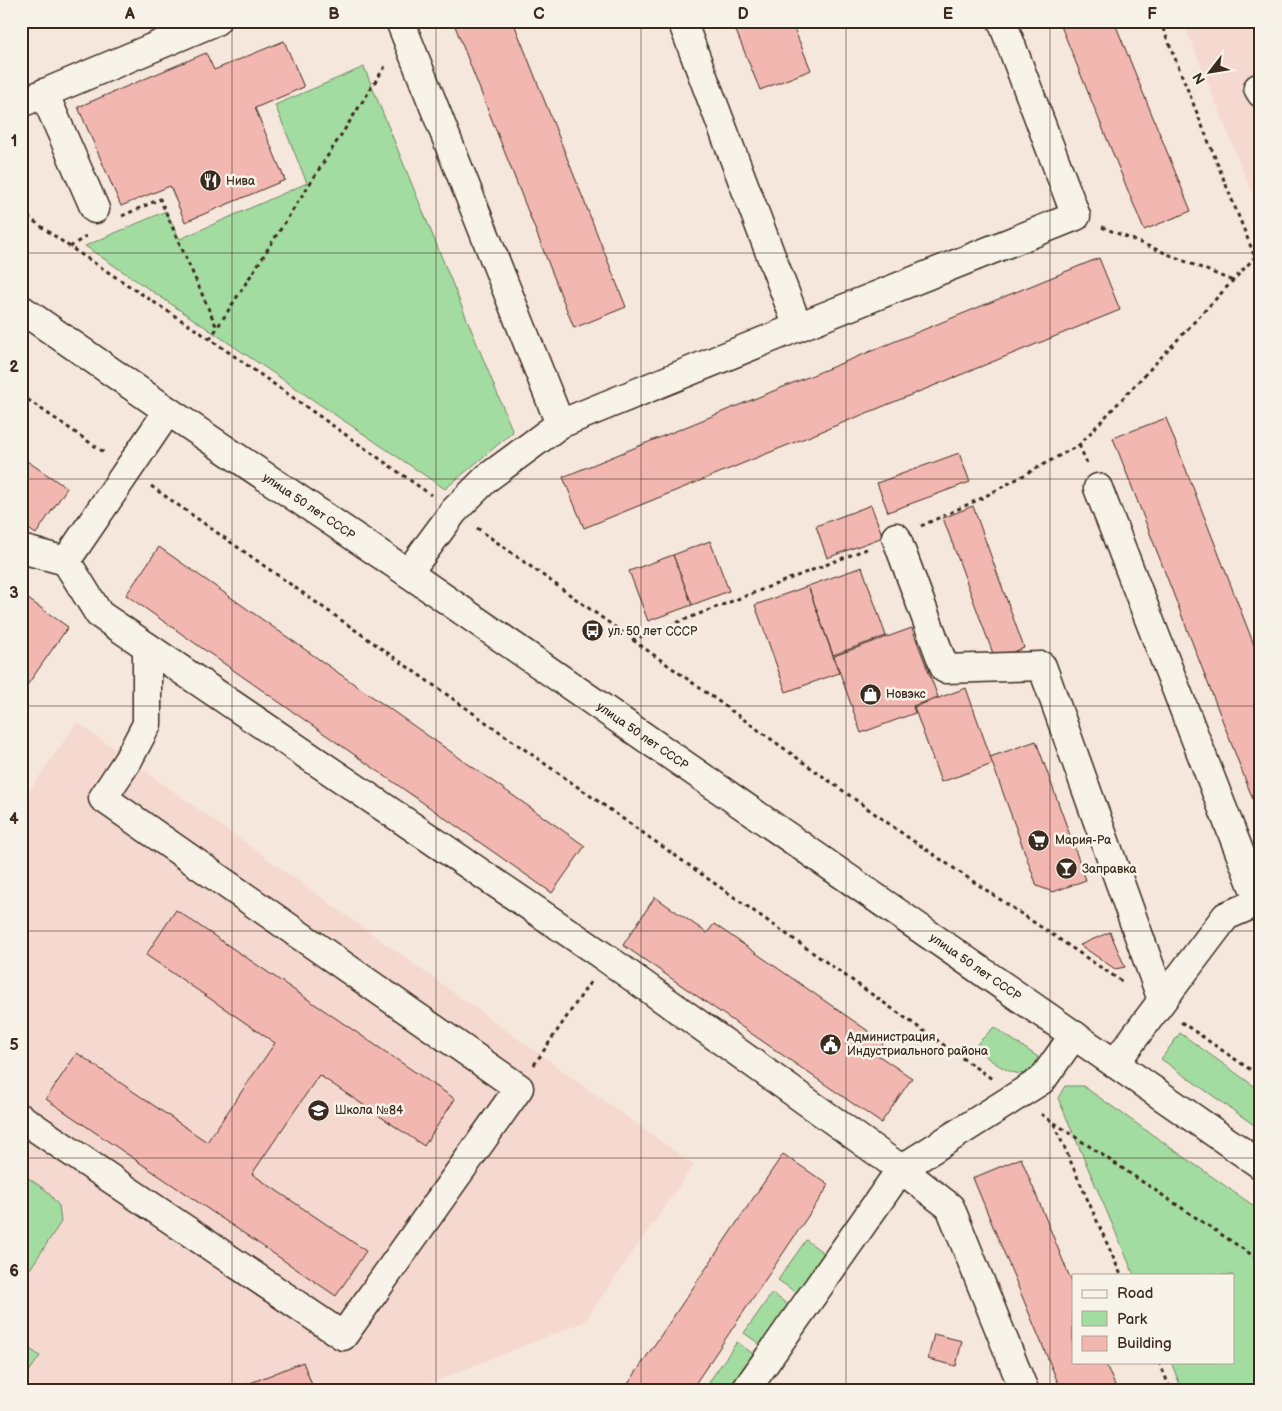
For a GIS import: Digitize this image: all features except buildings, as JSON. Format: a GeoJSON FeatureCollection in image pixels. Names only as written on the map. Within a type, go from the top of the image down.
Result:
{"type":"FeatureCollection","features":[{"type":"Feature","properties":{"kind":"street"},"geometry":{"type":"LineString","coordinates":[[101,219],[32,98],[216,21]]}},
{"type":"Feature","properties":{"kind":"street"},"geometry":{"type":"LineString","coordinates":[[682,21],[798,327]]}},
{"type":"Feature","properties":{"kind":"street"},"geometry":{"type":"LineString","coordinates":[[408,573],[454,511],[487,478],[560,424],[1076,216],[1002,21]]}},
{"type":"Feature","properties":{"kind":"street"},"geometry":{"type":"LineString","coordinates":[[403,28],[560,424]]}},
{"type":"Feature","properties":{"kind":"street","name":"улица 50 лет СССР"},"geometry":{"type":"LineString","coordinates":[[21,309],[408,573],[1261,1165]]}},
{"type":"Feature","properties":{"kind":"street"},"geometry":{"type":"LineString","coordinates":[[66,561],[168,411]]}},
{"type":"Feature","properties":{"kind":"street"},"geometry":{"type":"LineString","coordinates":[[1098,488],[1260,902],[1226,916],[1115,1063]]}},
{"type":"Feature","properties":{"kind":"street"},"geometry":{"type":"LineString","coordinates":[[896,537],[945,669],[1042,666],[1160,1003]]}},
{"type":"Feature","properties":{"kind":"street"},"geometry":{"type":"LineString","coordinates":[[21,549],[66,561],[99,614],[606,958],[901,1169],[950,1207],[1024,1390]]}},
{"type":"Feature","properties":{"kind":"street"},"geometry":{"type":"LineString","coordinates":[[21,1118],[343,1336],[518,1088],[103,798],[128,760],[147,724],[147,647]]}},
{"type":"Feature","properties":{"kind":"street"},"geometry":{"type":"LineString","coordinates":[[746,1390],[901,1169],[1042,1080],[1074,1035]]}},
{"type":"Feature","properties":{"kind":"path"},"geometry":{"type":"LineString","coordinates":[[1160,21],[1255,257]]}},
{"type":"Feature","properties":{"kind":"path"},"geometry":{"type":"LineString","coordinates":[[210,339],[403,28]]}},
{"type":"Feature","properties":{"kind":"path"},"geometry":{"type":"LineString","coordinates":[[70,247],[101,219],[160,199],[217,328]]}},
{"type":"Feature","properties":{"kind":"path"},"geometry":{"type":"LineString","coordinates":[[21,212],[70,247],[210,339],[454,511],[906,836],[1160,1003],[1261,1077]]}},
{"type":"Feature","properties":{"kind":"path"},"geometry":{"type":"LineString","coordinates":[[1076,216],[1233,282]]}},
{"type":"Feature","properties":{"kind":"path"},"geometry":{"type":"LineString","coordinates":[[632,640],[896,537],[982,498],[1079,445],[1255,257],[1261,254]]}},
{"type":"Feature","properties":{"kind":"path"},"geometry":{"type":"LineString","coordinates":[[21,395],[1054,1124],[1261,1261]]}},
{"type":"Feature","properties":{"kind":"path"},"geometry":{"type":"LineString","coordinates":[[518,1088],[606,958]]}},
{"type":"Feature","properties":{"kind":"path"},"geometry":{"type":"LineString","coordinates":[[1054,1124],[1120,1274]]}},
{"type":"Feature","properties":{"kind":"path"},"geometry":{"type":"LineString","coordinates":[[1160,1364],[1171,1390]]}},
{"type":"Feature","properties":{"kind":"shaded area"},"geometry":{"type":"Polygon","coordinates":[[[1183,21],[1261,21],[1261,207],[1258,208],[1183,21]]]}},
{"type":"Feature","properties":{"kind":"shaded area","name":"Школа №84"},"geometry":{"type":"Polygon","coordinates":[[[77,722],[694,1165],[584,1322],[413,1390],[21,1390],[21,803],[77,722]]]}},
{"type":"Feature","properties":{"kind":"green space"},"geometry":{"type":"Polygon","coordinates":[[[364,67],[513,432],[445,489],[85,246],[166,211],[180,239],[307,183],[275,105],[364,67]]]}},
{"type":"Feature","properties":{"kind":"green space"},"geometry":{"type":"Polygon","coordinates":[[[994,1027],[1038,1057],[1033,1068],[1020,1074],[1013,1072],[1005,1069],[977,1050],[977,1044],[994,1027]]]}},
{"type":"Feature","properties":{"kind":"green space"},"geometry":{"type":"Polygon","coordinates":[[[1180,1033],[1261,1091],[1261,1130],[1161,1059],[1180,1033]]]}},
{"type":"Feature","properties":{"kind":"green space"},"geometry":{"type":"Polygon","coordinates":[[[1065,1086],[1083,1086],[1261,1211],[1261,1390],[1182,1390],[1172,1364],[1234,1364],[1234,1274],[1134,1274],[1058,1098],[1065,1086]]]}},
{"type":"Feature","properties":{"kind":"green space"},"geometry":{"type":"Polygon","coordinates":[[[21,1173],[47,1191],[59,1206],[61,1222],[30,1269],[21,1275],[21,1173]]]}},
{"type":"Feature","properties":{"kind":"green space"},"geometry":{"type":"Polygon","coordinates":[[[806,1240],[828,1256],[801,1296],[778,1280],[806,1240]]]}},
{"type":"Feature","properties":{"kind":"green space"},"geometry":{"type":"Polygon","coordinates":[[[772,1293],[794,1309],[767,1349],[744,1333],[772,1293]]]}},
{"type":"Feature","properties":{"kind":"green space"},"geometry":{"type":"Polygon","coordinates":[[[737,1342],[759,1358],[737,1390],[721,1390],[709,1382],[737,1342]]]}},
{"type":"Feature","properties":{"kind":"green space"},"geometry":{"type":"Polygon","coordinates":[[[21,1343],[40,1356],[21,1383],[21,1343]]]}},
{"type":"Feature","properties":{"kind":"place","name":"Нива"},"geometry":{"type":"Point","coordinates":[210,181]}},
{"type":"Feature","properties":{"kind":"place","name":"ул. 50 лет СССР"},"geometry":{"type":"Point","coordinates":[592,631]}},
{"type":"Feature","properties":{"kind":"place","name":"Новэкс"},"geometry":{"type":"Point","coordinates":[870,694]}},
{"type":"Feature","properties":{"kind":"place","name":"Мария-Ра"},"geometry":{"type":"Point","coordinates":[1039,840]}},
{"type":"Feature","properties":{"kind":"place","name":"Заправка"},"geometry":{"type":"Point","coordinates":[1066,869]}},
{"type":"Feature","properties":{"kind":"place","name":"Администрация Индустриального района"},"geometry":{"type":"Point","coordinates":[831,1044]}},
{"type":"Feature","properties":{"kind":"place","name":"Школа №84"},"geometry":{"type":"Point","coordinates":[319,1110]}}]}
